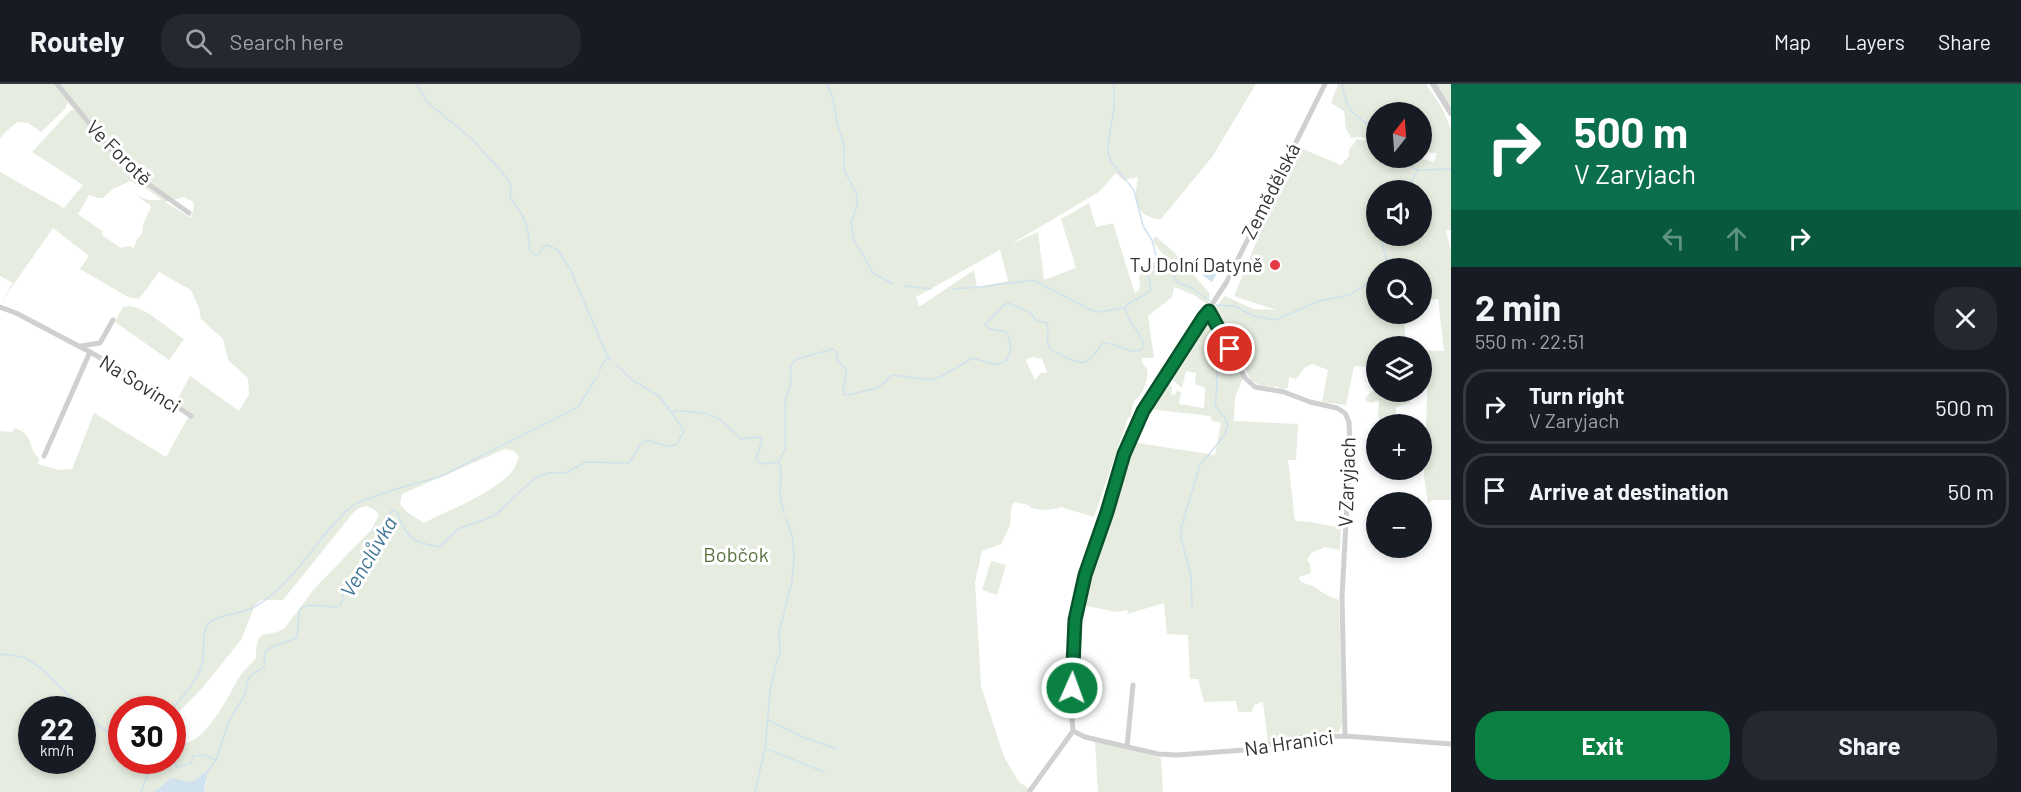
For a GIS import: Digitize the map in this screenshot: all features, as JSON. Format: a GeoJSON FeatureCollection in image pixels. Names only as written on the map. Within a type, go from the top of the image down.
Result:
{"type":"FeatureCollection","features":[{"type":"Feature","properties":{"kind":"street","name":"Ve Forotě"},"geometry":{"type":"LineString","coordinates":[[57,84],[112,152],[144,181],[189,213]]}},
{"type":"Feature","properties":{"kind":"street","name":"Zemědělská"},"geometry":{"type":"LineString","coordinates":[[1073,731],[1071,707],[1075,620],[1085,575],[1124,454],[1143,411],[1226,284],[1324,84]]}},
{"type":"Feature","properties":{"kind":"street"},"geometry":{"type":"LineString","coordinates":[[1433,84],[1451,113]]}},
{"type":"Feature","properties":{"kind":"street","name":"Na Sovinci"},"geometry":{"type":"LineString","coordinates":[[0,307],[90,352],[190,416]]}},
{"type":"Feature","properties":{"kind":"street","name":"V Zaryjach"},"geometry":{"type":"LineString","coordinates":[[1209,311],[1245,378],[1255,387],[1337,408],[1345,412],[1350,422],[1342,597],[1346,736]]}},
{"type":"Feature","properties":{"kind":"street","name":"Na Sovinci"},"geometry":{"type":"LineString","coordinates":[[79,347],[100,343],[113,320]]}},
{"type":"Feature","properties":{"kind":"street","name":"Na Sovinci"},"geometry":{"type":"LineString","coordinates":[[44,456],[90,352]]}},
{"type":"Feature","properties":{"kind":"street"},"geometry":{"type":"LineString","coordinates":[[1127,747],[1133,684]]}},
{"type":"Feature","properties":{"kind":"street"},"geometry":{"type":"LineString","coordinates":[[1029,792],[1073,731]]}},
{"type":"Feature","properties":{"kind":"street","name":"Na Hranici"},"geometry":{"type":"LineString","coordinates":[[1073,731],[1085,737],[1127,747],[1158,754],[1177,755],[1244,750],[1302,737],[1346,736],[1451,744]]}},
{"type":"Feature","properties":{"kind":"green space","name":"Bobčok"},"geometry":{"type":"Polygon","coordinates":[[[0,84],[1256,84],[1212,157],[1161,219],[1146,215],[1139,207],[1136,198],[1138,177],[1123,180],[1116,173],[1099,192],[1011,244],[1038,232],[1044,280],[1076,268],[1061,219],[1089,203],[1096,227],[1113,223],[1135,294],[1140,288],[1139,276],[1147,266],[1165,257],[1153,242],[1155,236],[1174,252],[1210,294],[1208,305],[1194,295],[1174,287],[1172,297],[1148,316],[1154,358],[1142,358],[1142,363],[1147,369],[1146,382],[1141,394],[1133,403],[1131,416],[1128,418],[1094,517],[1061,507],[1039,510],[1014,502],[1011,508],[1010,526],[1001,544],[982,551],[975,582],[981,686],[1004,757],[1019,782],[1028,788],[1026,792],[204,792],[207,781],[198,780],[187,783],[171,778],[154,792],[0,792],[0,431],[12,432],[15,428],[22,431],[39,458],[38,464],[59,470],[72,469],[94,413],[166,457],[190,414],[175,404],[190,376],[239,411],[249,394],[248,378],[228,360],[223,339],[201,319],[191,290],[159,272],[139,299],[128,297],[80,269],[89,256],[53,228],[0,304],[13,283],[0,276],[0,172],[64,208],[83,185],[32,152],[74,109],[67,102],[66,108],[41,132],[28,123],[17,122],[0,139],[0,84]],[[130,181],[113,189],[103,198],[89,195],[78,214],[121,248],[129,246],[134,248],[137,239],[142,234],[143,224],[151,207],[137,196],[148,200],[162,200],[140,184],[137,185],[130,181]],[[184,197],[165,202],[191,218],[193,202],[184,197]],[[1000,250],[916,297],[919,307],[974,270],[977,287],[1008,281],[1000,250]],[[1034,357],[1027,359],[1035,380],[1041,373],[1046,373],[1042,359],[1034,357]],[[505,449],[402,494],[400,504],[408,513],[424,523],[492,489],[510,474],[519,457],[514,451],[505,449]],[[367,506],[359,508],[283,600],[261,600],[255,605],[241,640],[186,705],[186,696],[108,696],[108,774],[186,774],[186,743],[193,741],[202,733],[220,711],[240,676],[256,658],[260,637],[284,629],[314,589],[371,530],[379,515],[367,506]]]}},
{"type":"Feature","properties":{"kind":"green space"},"geometry":{"type":"Polygon","coordinates":[[[1338,84],[1426,84],[1442,108],[1451,129],[1451,230],[1446,231],[1451,251],[1451,500],[1432,500],[1432,492],[1426,492],[1425,480],[1432,480],[1432,414],[1426,414],[1427,402],[1432,402],[1432,350],[1444,351],[1438,299],[1432,300],[1432,258],[1366,258],[1366,324],[1404,324],[1405,336],[1366,336],[1366,367],[1354,366],[1346,405],[1322,402],[1328,370],[1312,364],[1304,368],[1296,379],[1289,377],[1288,388],[1262,386],[1251,380],[1213,311],[1225,296],[1253,309],[1276,310],[1234,296],[1276,189],[1298,147],[1341,165],[1349,156],[1349,150],[1357,139],[1366,141],[1366,168],[1432,168],[1432,161],[1434,162],[1437,153],[1432,153],[1432,102],[1366,102],[1366,139],[1351,138],[1346,129],[1344,111],[1331,103],[1338,84]]]}},
{"type":"Feature","properties":{"kind":"green space"},"geometry":{"type":"Polygon","coordinates":[[[1436,84],[1451,84],[1451,108],[1436,84]]]}},
{"type":"Feature","properties":{"kind":"green space"},"geometry":{"type":"Polygon","coordinates":[[[128,306],[149,314],[184,339],[169,360],[115,322],[123,307],[128,306]]]}},
{"type":"Feature","properties":{"kind":"green space"},"geometry":{"type":"Polygon","coordinates":[[[1206,321],[1212,329],[1215,328],[1243,378],[1235,397],[1234,421],[1298,424],[1296,460],[1288,460],[1295,521],[1341,528],[1340,550],[1325,547],[1311,553],[1307,560],[1311,573],[1299,577],[1300,581],[1339,600],[1342,724],[1339,732],[1268,743],[1263,702],[1254,705],[1252,712],[1238,712],[1236,701],[1204,702],[1198,679],[1190,679],[1188,635],[1167,634],[1164,603],[1127,614],[1128,610],[1116,612],[1082,605],[1088,578],[1132,444],[1215,455],[1221,423],[1212,421],[1210,416],[1149,409],[1166,380],[1172,387],[1171,394],[1175,395],[1177,390],[1181,393],[1179,404],[1204,408],[1205,388],[1195,384],[1196,373],[1186,371],[1182,388],[1168,376],[1206,321]]]}},
{"type":"Feature","properties":{"kind":"green space"},"geometry":{"type":"Polygon","coordinates":[[[1379,402],[1410,402],[1396,407],[1396,414],[1378,414],[1379,402]]]}},
{"type":"Feature","properties":{"kind":"green space"},"geometry":{"type":"Polygon","coordinates":[[[991,561],[1006,565],[997,595],[982,590],[991,561]]]}},
{"type":"Feature","properties":{"kind":"green space"},"geometry":{"type":"Polygon","coordinates":[[[1095,741],[1161,758],[1163,792],[1098,792],[1095,741]]]}},
{"type":"Feature","properties":{"kind":"water"},"geometry":{"type":"Polygon","coordinates":[[[1210,260],[1221,266],[1212,282],[1202,275],[1210,260]]]}},
{"type":"Feature","properties":{"kind":"water"},"geometry":{"type":"Polygon","coordinates":[[[203,773],[207,775],[204,792],[154,792],[171,778],[188,782],[199,778],[203,773]]]}},
{"type":"Feature","properties":{"kind":"waterway"},"geometry":{"type":"LineString","coordinates":[[417,84],[426,101],[472,139],[507,178],[511,186],[510,198],[526,222],[530,251],[536,255],[539,254],[547,245],[558,250],[570,269],[607,355],[612,361]]}},
{"type":"Feature","properties":{"kind":"waterway"},"geometry":{"type":"LineString","coordinates":[[827,84],[844,145],[844,170],[857,195],[857,207],[851,222],[854,240],[873,273],[893,284]]}},
{"type":"Feature","properties":{"kind":"waterway"},"geometry":{"type":"LineString","coordinates":[[1114,84],[1114,109],[1108,152],[1111,162],[1134,190],[1143,226],[1152,240],[1158,263]]}},
{"type":"Feature","properties":{"kind":"waterway"},"geometry":{"type":"LineString","coordinates":[[1342,84],[1349,107],[1366,123]]}},
{"type":"Feature","properties":{"kind":"waterway"},"geometry":{"type":"LineString","coordinates":[[1413,168],[1418,170]]}},
{"type":"Feature","properties":{"kind":"waterway","name":"Venclůvka"},"geometry":{"type":"LineString","coordinates":[[1412,180],[1418,170],[1451,169]]}},
{"type":"Feature","properties":{"kind":"waterway","name":"Venclůvka"},"geometry":{"type":"LineString","coordinates":[[1383,246],[1386,258]]}},
{"type":"Feature","properties":{"kind":"waterway","name":"Venclůvka"},"geometry":{"type":"LineString","coordinates":[[186,764],[191,763],[193,756],[204,755],[216,760],[229,721],[244,696],[248,680],[251,675],[264,667],[265,651],[296,638],[301,608],[310,605],[337,607],[341,604],[345,589],[365,562],[392,510],[397,512],[407,533],[416,541],[439,547],[458,529],[494,516],[534,479],[548,473],[565,473],[586,462],[629,463],[640,445],[646,440],[668,446],[676,445],[684,431],[672,413],[675,411],[705,413],[719,419],[741,439],[760,437],[762,440],[756,459],[762,464],[778,462],[785,449],[785,401],[791,383],[791,366],[796,359],[833,349],[836,351],[838,361],[846,370],[843,390],[845,395],[876,388],[892,375],[931,380],[973,358],[997,364],[1009,356],[1011,346],[1009,336],[1007,332],[990,329],[985,325],[1008,303],[1031,313],[1036,321],[1047,323],[1049,347],[1054,352],[1073,360],[1087,361],[1103,343],[1130,351],[1139,350],[1144,347],[1143,342],[1125,308],[1151,291],[1148,274],[1158,263],[1168,265],[1177,282],[1209,300]]}},
{"type":"Feature","properties":{"kind":"waterway"},"geometry":{"type":"LineString","coordinates":[[954,289],[1033,280],[1091,310],[1099,312],[1124,308]]}},
{"type":"Feature","properties":{"kind":"waterway","name":"Venclůvka"},"geometry":{"type":"LineString","coordinates":[[1216,305],[1235,306],[1253,316],[1276,320],[1319,301],[1350,295],[1366,284]]}},
{"type":"Feature","properties":{"kind":"waterway"},"geometry":{"type":"LineString","coordinates":[[905,286],[931,289]]}},
{"type":"Feature","properties":{"kind":"waterway"},"geometry":{"type":"LineString","coordinates":[[1192,607],[1191,576],[1181,538],[1181,528],[1200,465],[1224,436],[1228,426],[1215,405],[1216,329]]}},
{"type":"Feature","properties":{"kind":"waterway"},"geometry":{"type":"LineString","coordinates":[[599,372],[603,363],[609,358]]}},
{"type":"Feature","properties":{"kind":"waterway"},"geometry":{"type":"LineString","coordinates":[[617,365],[632,380],[659,396],[672,413]]}},
{"type":"Feature","properties":{"kind":"waterway"},"geometry":{"type":"LineString","coordinates":[[448,473],[578,407],[596,378]]}},
{"type":"Feature","properties":{"kind":"waterway"},"geometry":{"type":"LineString","coordinates":[[779,462],[780,497],[784,512]]}},
{"type":"Feature","properties":{"kind":"waterway"},"geometry":{"type":"LineString","coordinates":[[182,696],[200,670],[206,628],[211,621],[254,607],[269,597],[294,573],[339,518],[352,506],[447,474]]}},
{"type":"Feature","properties":{"kind":"waterway"},"geometry":{"type":"LineString","coordinates":[[755,792],[765,748],[770,691],[780,653],[779,633],[792,581],[793,540],[786,517]]}},
{"type":"Feature","properties":{"kind":"waterway"},"geometry":{"type":"LineString","coordinates":[[0,654],[24,657],[41,668],[108,732]]}},
{"type":"Feature","properties":{"kind":"waterway"},"geometry":{"type":"LineString","coordinates":[[768,720],[805,738],[837,749]]}},
{"type":"Feature","properties":{"kind":"waterway"},"geometry":{"type":"LineString","coordinates":[[767,749],[824,772]]}},
{"type":"Feature","properties":{"kind":"waterway"},"geometry":{"type":"LineString","coordinates":[[205,775],[215,761]]}},
{"type":"Feature","properties":{"kind":"waterway","name":"Venclůvka"},"geometry":{"type":"LineString","coordinates":[[141,792],[148,774]]}},
{"type":"Feature","properties":{"kind":"place","name":"TJ Dolní Datyně"},"geometry":{"type":"Point","coordinates":[1275,265]}},
{"type":"Feature","properties":{"kind":"route"},"geometry":{"type":"LineString","coordinates":[[1072,688],[1075,620],[1085,575],[1131,435],[1166,374],[1209,311],[1230,349]]}}]}
